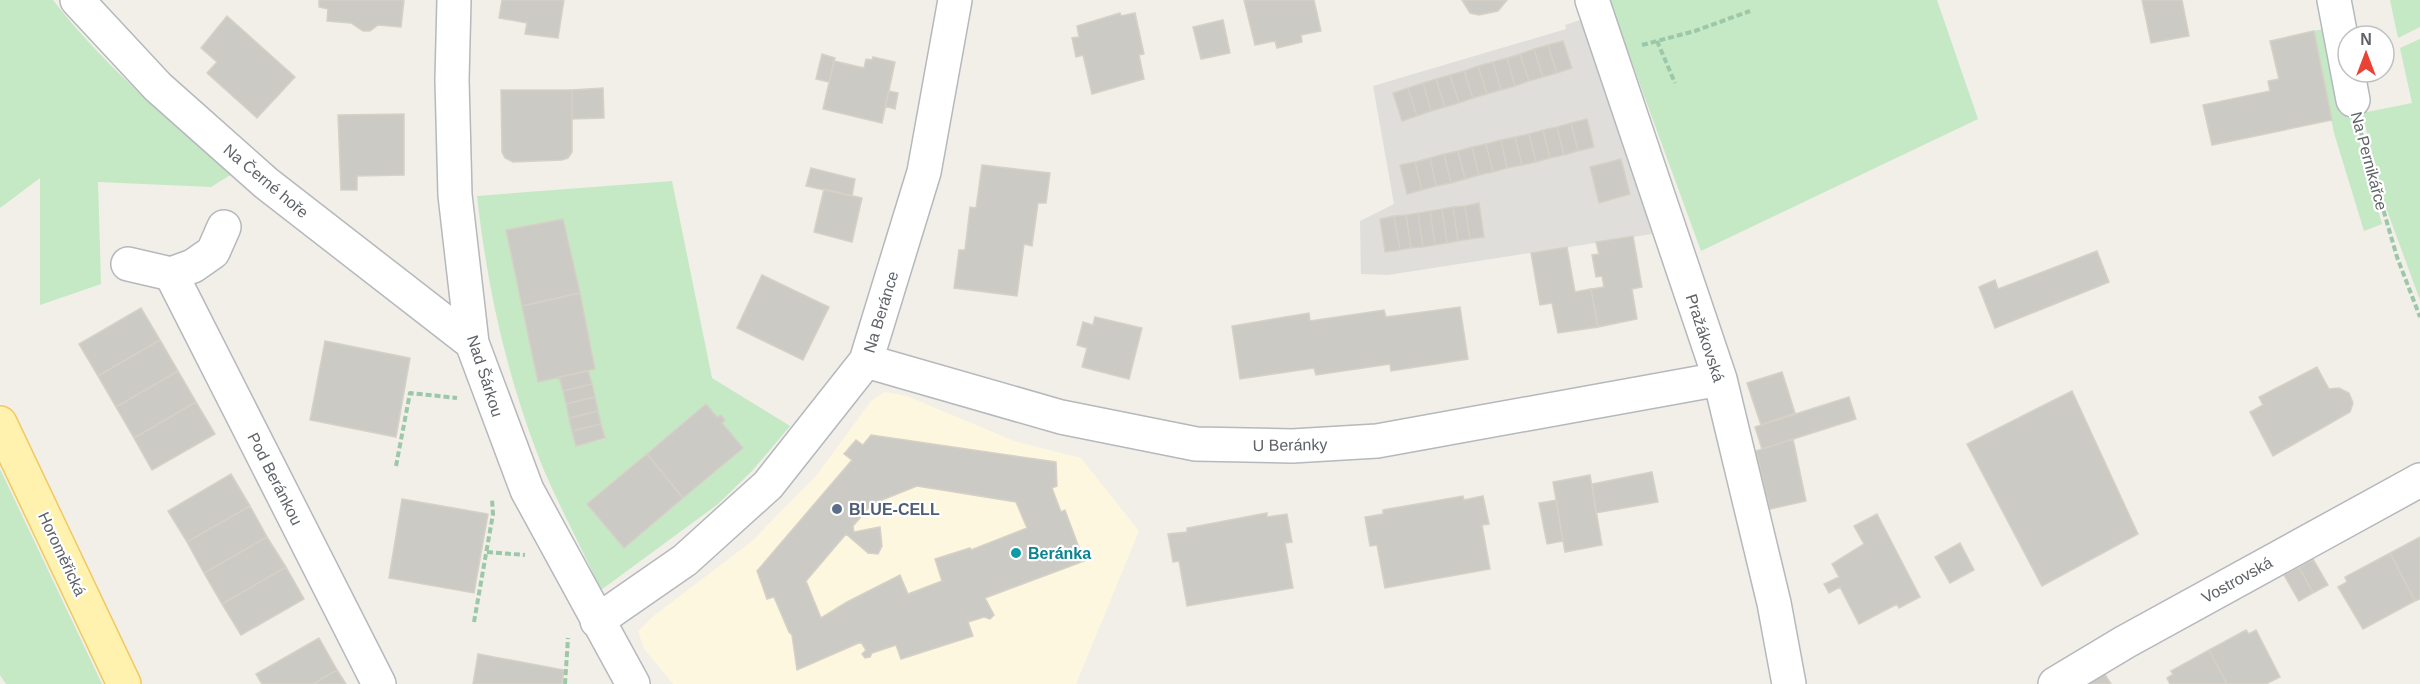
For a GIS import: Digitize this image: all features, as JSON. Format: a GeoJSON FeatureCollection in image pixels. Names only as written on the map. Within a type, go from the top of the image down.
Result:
{"type":"FeatureCollection","features":[{"type":"Feature","properties":{"kind":"main road","name":"Horoměřická"},"geometry":{"type":"LineString","coordinates":[[0,423],[124,684]]}},
{"type":"Feature","properties":{"kind":"street","name":"Na Černé hoře"},"geometry":{"type":"LineString","coordinates":[[77,0],[158,87],[266,183],[472,343]]}},
{"type":"Feature","properties":{"kind":"street","name":"Nad Šárkou"},"geometry":{"type":"LineString","coordinates":[[454,0],[452,80],[454,195],[472,343],[527,490],[633,684]]}},
{"type":"Feature","properties":{"kind":"street","name":"Na Beránce"},"geometry":{"type":"LineString","coordinates":[[597,621],[685,560],[768,485],[866,361],[924,172],[955,0]]}},
{"type":"Feature","properties":{"kind":"street","name":"Pražákovská"},"geometry":{"type":"LineString","coordinates":[[1592,0],[1720,379],[1774,603],[1789,684]]}},
{"type":"Feature","properties":{"kind":"street","name":"Na Pernikářce"},"geometry":{"type":"LineString","coordinates":[[2334,0],[2352,100]]}},
{"type":"Feature","properties":{"kind":"street"},"geometry":{"type":"LineString","coordinates":[[128,264],[171,273],[193,266],[213,252],[224,227]]}},
{"type":"Feature","properties":{"kind":"street","name":"Pod Beránkou"},"geometry":{"type":"LineString","coordinates":[[171,273],[380,684]]}},
{"type":"Feature","properties":{"kind":"street","name":"U Beránky"},"geometry":{"type":"LineString","coordinates":[[866,361],[1061,417],[1196,444],[1280,446],[1377,441],[1720,379]]}},
{"type":"Feature","properties":{"kind":"street","name":"Vostrovská"},"geometry":{"type":"LineString","coordinates":[[2055,684],[2125,642],[2420,480]]}},
{"type":"Feature","properties":{"kind":"path"},"geometry":{"type":"LineString","coordinates":[[1610,53],[1695,32],[1750,11]]}},
{"type":"Feature","properties":{"kind":"path"},"geometry":{"type":"LineString","coordinates":[[1657,41],[1675,83]]}},
{"type":"Feature","properties":{"kind":"path","name":"Na Pernikářce"},"geometry":{"type":"LineString","coordinates":[[2352,100],[2387,224],[2420,317]]}},
{"type":"Feature","properties":{"kind":"path"},"geometry":{"type":"LineString","coordinates":[[396,466],[405,402],[410,393],[453,400],[488,388]]}},
{"type":"Feature","properties":{"kind":"path"},"geometry":{"type":"LineString","coordinates":[[474,622],[486,559],[493,494]]}},
{"type":"Feature","properties":{"kind":"path"},"geometry":{"type":"LineString","coordinates":[[480,558],[486,559]]}},
{"type":"Feature","properties":{"kind":"path"},"geometry":{"type":"LineString","coordinates":[[565,684],[568,638]]}},
{"type":"Feature","properties":{"kind":"shaded area"},"geometry":{"type":"Polygon","coordinates":[[[1580,20],[1626,150],[1652,234],[1388,275],[1361,274],[1360,221],[1394,204],[1373,86],[1566,29],[1565,25],[1580,20]]]}},
{"type":"Feature","properties":{"kind":"shaded area"},"geometry":{"type":"Polygon","coordinates":[[[885,392],[907,396],[1014,441],[1081,458],[1139,531],[1076,684],[673,684],[644,649],[638,631],[651,618],[751,542],[816,476],[871,401],[885,392]]]}},
{"type":"Feature","properties":{"kind":"green space"},"geometry":{"type":"Polygon","coordinates":[[[0,0],[53,0],[72,24],[115,69],[232,174],[211,187],[98,182],[101,284],[40,305],[40,178],[0,208],[0,0]]]}},
{"type":"Feature","properties":{"kind":"green space"},"geometry":{"type":"Polygon","coordinates":[[[1609,0],[1937,0],[1978,119],[1701,251],[1609,0]]]}},
{"type":"Feature","properties":{"kind":"green space"},"geometry":{"type":"Polygon","coordinates":[[[2390,0],[2420,0],[2420,27],[2398,38],[2390,0]]]}},
{"type":"Feature","properties":{"kind":"green space"},"geometry":{"type":"Polygon","coordinates":[[[2332,27],[2336,45],[2336,84],[2345,84],[2382,224],[2364,231],[2334,133],[2314,31],[2332,27]]]}},
{"type":"Feature","properties":{"kind":"green space"},"geometry":{"type":"Polygon","coordinates":[[[2420,39],[2420,300],[2385,205],[2362,113],[2412,103],[2400,48],[2420,39]]]}},
{"type":"Feature","properties":{"kind":"green space"},"geometry":{"type":"Polygon","coordinates":[[[672,181],[712,378],[790,426],[752,471],[718,504],[601,590],[546,475],[527,426],[499,329],[486,263],[477,196],[672,181]],[[563,219],[506,230],[538,382],[559,377],[576,446],[605,439],[588,371],[595,368],[563,219]],[[706,404],[587,504],[624,548],[743,448],[722,423],[725,419],[721,415],[717,417],[706,404]]]}},
{"type":"Feature","properties":{"kind":"green space"},"geometry":{"type":"Polygon","coordinates":[[[0,469],[102,684],[6,684],[0,675],[0,469]]]}},
{"type":"Feature","properties":{"kind":"building"},"geometry":{"type":"Polygon","coordinates":[[[319,0],[404,0],[401,27],[378,25],[370,31],[363,31],[351,23],[327,21],[328,9],[319,7],[319,0]]]}},
{"type":"Feature","properties":{"kind":"building"},"geometry":{"type":"Polygon","coordinates":[[[502,0],[564,0],[558,38],[525,34],[527,23],[499,18],[502,0]]]}},
{"type":"Feature","properties":{"kind":"building"},"geometry":{"type":"Polygon","coordinates":[[[1244,0],[1314,0],[1321,31],[1301,35],[1302,42],[1277,48],[1275,41],[1255,45],[1244,0]]]}},
{"type":"Feature","properties":{"kind":"building"},"geometry":{"type":"Polygon","coordinates":[[[1462,0],[1507,0],[1498,11],[1479,15],[1470,13],[1462,0]]]}},
{"type":"Feature","properties":{"kind":"building"},"geometry":{"type":"Polygon","coordinates":[[[2142,0],[2182,0],[2189,36],[2151,43],[2142,0]]]}},
{"type":"Feature","properties":{"kind":"building"},"geometry":{"type":"Polygon","coordinates":[[[1120,13],[1121,16],[1135,13],[1144,54],[1139,55],[1144,79],[1092,94],[1083,55],[1076,57],[1072,38],[1079,37],[1077,26],[1120,13]]]}},
{"type":"Feature","properties":{"kind":"building"},"geometry":{"type":"Polygon","coordinates":[[[227,16],[295,77],[257,118],[207,73],[217,62],[201,48],[227,16]]]}},
{"type":"Feature","properties":{"kind":"building"},"geometry":{"type":"Polygon","coordinates":[[[1223,20],[1230,53],[1201,59],[1193,27],[1223,20]]]}},
{"type":"Feature","properties":{"kind":"building"},"geometry":{"type":"Polygon","coordinates":[[[2314,31],[2332,120],[2212,145],[2203,105],[2270,91],[2268,81],[2279,79],[2270,41],[2314,31]]]}},
{"type":"Feature","properties":{"kind":"building"},"geometry":{"type":"Polygon","coordinates":[[[1563,41],[1572,68],[1557,73],[1548,45],[1563,41]]]}},
{"type":"Feature","properties":{"kind":"building"},"geometry":{"type":"Polygon","coordinates":[[[1548,45],[1557,73],[1543,77],[1534,49],[1548,45]]]}},
{"type":"Feature","properties":{"kind":"building"},"geometry":{"type":"Polygon","coordinates":[[[1534,49],[1543,77],[1529,81],[1520,54],[1534,49]]]}},
{"type":"Feature","properties":{"kind":"building"},"geometry":{"type":"Polygon","coordinates":[[[822,54],[835,58],[829,82],[816,79],[822,54]]]}},
{"type":"Feature","properties":{"kind":"building"},"geometry":{"type":"Polygon","coordinates":[[[1520,54],[1529,81],[1515,86],[1507,58],[1520,54]]]}},
{"type":"Feature","properties":{"kind":"building"},"geometry":{"type":"Polygon","coordinates":[[[873,57],[895,62],[882,123],[823,109],[834,61],[864,68],[866,59],[872,60],[873,57]]]}},
{"type":"Feature","properties":{"kind":"building"},"geometry":{"type":"Polygon","coordinates":[[[1507,58],[1515,86],[1501,90],[1493,62],[1507,58]]]}},
{"type":"Feature","properties":{"kind":"building"},"geometry":{"type":"Polygon","coordinates":[[[1493,62],[1501,90],[1487,94],[1478,66],[1493,62]]]}},
{"type":"Feature","properties":{"kind":"building"},"geometry":{"type":"Polygon","coordinates":[[[1478,66],[1487,94],[1473,98],[1464,71],[1478,66]]]}},
{"type":"Feature","properties":{"kind":"building"},"geometry":{"type":"Polygon","coordinates":[[[1464,71],[1473,98],[1459,103],[1450,75],[1464,71]]]}},
{"type":"Feature","properties":{"kind":"building"},"geometry":{"type":"Polygon","coordinates":[[[1450,75],[1459,103],[1445,107],[1436,79],[1450,75]]]}},
{"type":"Feature","properties":{"kind":"building"},"geometry":{"type":"Polygon","coordinates":[[[1436,79],[1445,107],[1431,111],[1423,83],[1436,79]]]}},
{"type":"Feature","properties":{"kind":"building"},"geometry":{"type":"Polygon","coordinates":[[[1423,83],[1431,111],[1417,116],[1408,88],[1423,83]]]}},
{"type":"Feature","properties":{"kind":"building"},"geometry":{"type":"Polygon","coordinates":[[[603,88],[604,118],[572,119],[572,90],[603,88]]]}},
{"type":"Feature","properties":{"kind":"building"},"geometry":{"type":"Polygon","coordinates":[[[1408,88],[1417,116],[1402,121],[1393,93],[1408,88]]]}},
{"type":"Feature","properties":{"kind":"building"},"geometry":{"type":"Polygon","coordinates":[[[501,90],[572,90],[572,152],[568,158],[513,162],[505,158],[502,152],[501,90]]]}},
{"type":"Feature","properties":{"kind":"building"},"geometry":{"type":"Polygon","coordinates":[[[889,91],[898,93],[895,109],[885,106],[889,91]]]}},
{"type":"Feature","properties":{"kind":"building"},"geometry":{"type":"Polygon","coordinates":[[[404,114],[404,175],[357,176],[357,190],[341,190],[338,115],[404,114]]]}},
{"type":"Feature","properties":{"kind":"building"},"geometry":{"type":"Polygon","coordinates":[[[1587,119],[1594,147],[1578,151],[1571,123],[1587,119]]]}},
{"type":"Feature","properties":{"kind":"building"},"geometry":{"type":"Polygon","coordinates":[[[1571,123],[1578,151],[1564,155],[1557,127],[1571,123]]]}},
{"type":"Feature","properties":{"kind":"building"},"geometry":{"type":"Polygon","coordinates":[[[1557,127],[1564,155],[1550,158],[1543,130],[1557,127]]]}},
{"type":"Feature","properties":{"kind":"building"},"geometry":{"type":"Polygon","coordinates":[[[1543,130],[1550,158],[1536,162],[1529,134],[1543,130]]]}},
{"type":"Feature","properties":{"kind":"building"},"geometry":{"type":"Polygon","coordinates":[[[1529,134],[1536,162],[1522,165],[1515,137],[1529,134]]]}},
{"type":"Feature","properties":{"kind":"building"},"geometry":{"type":"Polygon","coordinates":[[[1515,137],[1522,165],[1507,168],[1501,140],[1515,137]]]}},
{"type":"Feature","properties":{"kind":"building"},"geometry":{"type":"Polygon","coordinates":[[[1501,140],[1507,168],[1493,172],[1486,144],[1501,140]]]}},
{"type":"Feature","properties":{"kind":"building"},"geometry":{"type":"Polygon","coordinates":[[[1486,144],[1493,172],[1479,175],[1472,147],[1486,144]]]}},
{"type":"Feature","properties":{"kind":"building"},"geometry":{"type":"Polygon","coordinates":[[[1472,147],[1479,175],[1465,179],[1458,151],[1472,147]]]}},
{"type":"Feature","properties":{"kind":"building"},"geometry":{"type":"Polygon","coordinates":[[[1458,151],[1465,179],[1451,183],[1444,154],[1458,151]]]}},
{"type":"Feature","properties":{"kind":"building"},"geometry":{"type":"Polygon","coordinates":[[[1444,154],[1451,183],[1436,186],[1430,158],[1444,154]]]}},
{"type":"Feature","properties":{"kind":"building"},"geometry":{"type":"Polygon","coordinates":[[[1430,158],[1436,186],[1422,190],[1415,162],[1430,158]]]}},
{"type":"Feature","properties":{"kind":"building"},"geometry":{"type":"Polygon","coordinates":[[[1621,159],[1630,194],[1599,203],[1590,167],[1621,159]]]}},
{"type":"Feature","properties":{"kind":"building"},"geometry":{"type":"Polygon","coordinates":[[[1415,162],[1422,190],[1407,194],[1400,165],[1415,162]]]}},
{"type":"Feature","properties":{"kind":"building"},"geometry":{"type":"Polygon","coordinates":[[[982,165],[1050,173],[1046,203],[1038,203],[1032,246],[1024,244],[1017,296],[954,288],[959,250],[965,250],[970,207],[976,208],[982,165]]]}},
{"type":"Feature","properties":{"kind":"building"},"geometry":{"type":"Polygon","coordinates":[[[811,168],[855,179],[852,196],[806,186],[811,168]]]}},
{"type":"Feature","properties":{"kind":"building"},"geometry":{"type":"Polygon","coordinates":[[[824,189],[862,198],[852,242],[814,232],[824,189]]]}},
{"type":"Feature","properties":{"kind":"building"},"geometry":{"type":"Polygon","coordinates":[[[1479,203],[1484,237],[1470,239],[1465,206],[1479,203]]]}},
{"type":"Feature","properties":{"kind":"building"},"geometry":{"type":"Polygon","coordinates":[[[1465,206],[1470,239],[1458,241],[1453,207],[1465,206]]]}},
{"type":"Feature","properties":{"kind":"building"},"geometry":{"type":"Polygon","coordinates":[[[1453,207],[1458,241],[1447,243],[1442,209],[1453,207]]]}},
{"type":"Feature","properties":{"kind":"building"},"geometry":{"type":"Polygon","coordinates":[[[1442,209],[1447,243],[1435,245],[1430,211],[1442,209]]]}},
{"type":"Feature","properties":{"kind":"building"},"geometry":{"type":"Polygon","coordinates":[[[1430,211],[1435,245],[1423,247],[1418,213],[1430,211]]]}},
{"type":"Feature","properties":{"kind":"building"},"geometry":{"type":"Polygon","coordinates":[[[1418,213],[1423,247],[1411,248],[1406,215],[1418,213]]]}},
{"type":"Feature","properties":{"kind":"building"},"geometry":{"type":"Polygon","coordinates":[[[1406,215],[1411,248],[1400,250],[1394,216],[1406,215]]]}},
{"type":"Feature","properties":{"kind":"building"},"geometry":{"type":"Polygon","coordinates":[[[1394,216],[1400,250],[1385,252],[1380,219],[1394,216]]]}},
{"type":"Feature","properties":{"kind":"building"},"geometry":{"type":"Polygon","coordinates":[[[563,219],[580,293],[522,306],[506,230],[563,219]]]}},
{"type":"Feature","properties":{"kind":"building"},"geometry":{"type":"Polygon","coordinates":[[[1633,236],[1642,287],[1632,289],[1637,319],[1598,327],[1591,289],[1604,287],[1602,276],[1596,277],[1592,255],[1599,254],[1596,242],[1633,236]]]}},
{"type":"Feature","properties":{"kind":"building"},"geometry":{"type":"Polygon","coordinates":[[[1567,247],[1575,292],[1591,289],[1598,327],[1558,333],[1552,303],[1540,305],[1531,253],[1567,247]]]}},
{"type":"Feature","properties":{"kind":"building"},"geometry":{"type":"Polygon","coordinates":[[[2097,251],[2109,282],[1995,328],[1979,287],[1995,280],[1998,289],[2097,251]]]}},
{"type":"Feature","properties":{"kind":"building"},"geometry":{"type":"Polygon","coordinates":[[[762,275],[829,307],[803,360],[737,328],[762,275]]]}},
{"type":"Feature","properties":{"kind":"building"},"geometry":{"type":"Polygon","coordinates":[[[580,293],[595,369],[538,382],[522,306],[580,293]]]}},
{"type":"Feature","properties":{"kind":"building"},"geometry":{"type":"Polygon","coordinates":[[[1460,307],[1468,359],[1391,371],[1390,364],[1316,375],[1314,368],[1240,379],[1232,326],[1309,313],[1310,321],[1384,310],[1386,317],[1460,307]]]}},
{"type":"Feature","properties":{"kind":"building"},"geometry":{"type":"Polygon","coordinates":[[[141,308],[160,340],[98,376],[79,344],[141,308]]]}},
{"type":"Feature","properties":{"kind":"building"},"geometry":{"type":"Polygon","coordinates":[[[1095,317],[1142,328],[1129,379],[1082,367],[1087,348],[1077,345],[1083,322],[1093,325],[1095,317]]]}},
{"type":"Feature","properties":{"kind":"building"},"geometry":{"type":"Polygon","coordinates":[[[160,340],[178,371],[116,407],[98,376],[160,340]]]}},
{"type":"Feature","properties":{"kind":"building"},"geometry":{"type":"Polygon","coordinates":[[[325,341],[410,358],[396,437],[310,420],[325,341]]]}},
{"type":"Feature","properties":{"kind":"building"},"geometry":{"type":"Polygon","coordinates":[[[2317,367],[2329,389],[2339,388],[2349,393],[2353,403],[2350,412],[2273,456],[2250,412],[2263,405],[2259,397],[2317,367]]]}},
{"type":"Feature","properties":{"kind":"building"},"geometry":{"type":"Polygon","coordinates":[[[178,371],[196,402],[134,438],[116,407],[178,371]]]}},
{"type":"Feature","properties":{"kind":"building"},"geometry":{"type":"Polygon","coordinates":[[[588,371],[592,384],[563,391],[559,377],[588,371]]]}},
{"type":"Feature","properties":{"kind":"building"},"geometry":{"type":"Polygon","coordinates":[[[1782,372],[1795,413],[1761,425],[1747,383],[1782,372]]]}},
{"type":"Feature","properties":{"kind":"building"},"geometry":{"type":"Polygon","coordinates":[[[592,384],[595,397],[566,404],[563,391],[592,384]]]}},
{"type":"Feature","properties":{"kind":"building"},"geometry":{"type":"Polygon","coordinates":[[[2072,391],[2138,534],[2042,586],[1967,444],[2072,391]]]}},
{"type":"Feature","properties":{"kind":"building"},"geometry":{"type":"Polygon","coordinates":[[[595,397],[598,411],[569,418],[566,404],[595,397]]]}},
{"type":"Feature","properties":{"kind":"building"},"geometry":{"type":"Polygon","coordinates":[[[1849,397],[1856,419],[1762,449],[1755,427],[1849,397]]]}},
{"type":"Feature","properties":{"kind":"building"},"geometry":{"type":"Polygon","coordinates":[[[196,402],[215,434],[152,470],[134,438],[196,402]]]}},
{"type":"Feature","properties":{"kind":"building"},"geometry":{"type":"Polygon","coordinates":[[[706,404],[717,417],[721,415],[725,420],[722,423],[743,448],[683,498],[647,454],[706,404]]]}},
{"type":"Feature","properties":{"kind":"building"},"geometry":{"type":"Polygon","coordinates":[[[598,411],[601,424],[572,431],[569,418],[598,411]]]}},
{"type":"Feature","properties":{"kind":"building"},"geometry":{"type":"Polygon","coordinates":[[[601,424],[605,438],[576,446],[572,431],[601,424]]]}},
{"type":"Feature","properties":{"kind":"building","name":"Beránka"},"geometry":{"type":"Polygon","coordinates":[[[871,435],[1056,462],[1057,486],[1052,488],[1061,512],[1065,510],[1084,561],[985,598],[994,615],[990,619],[984,617],[968,622],[973,636],[901,659],[896,645],[872,653],[870,657],[865,658],[862,654],[866,650],[861,642],[797,670],[792,635],[774,597],[767,599],[757,571],[852,460],[844,454],[856,440],[863,445],[871,435]],[[917,486],[872,504],[853,526],[854,532],[880,527],[882,546],[878,554],[868,553],[846,534],[806,581],[821,618],[900,575],[908,594],[942,581],[935,559],[970,548],[971,550],[1027,528],[1016,502],[917,486]]]}},
{"type":"Feature","properties":{"kind":"building"},"geometry":{"type":"Polygon","coordinates":[[[1793,439],[1806,501],[1770,509],[1756,451],[1793,439]]]}},
{"type":"Feature","properties":{"kind":"building"},"geometry":{"type":"Polygon","coordinates":[[[647,454],[683,498],[624,548],[587,504],[647,454]]]}},
{"type":"Feature","properties":{"kind":"building"},"geometry":{"type":"Polygon","coordinates":[[[1652,472],[1658,502],[1596,513],[1592,484],[1652,472]]]}},
{"type":"Feature","properties":{"kind":"building"},"geometry":{"type":"Polygon","coordinates":[[[231,474],[250,506],[187,542],[168,511],[231,474]]]}},
{"type":"Feature","properties":{"kind":"building"},"geometry":{"type":"Polygon","coordinates":[[[1590,475],[1602,545],[1565,552],[1553,482],[1590,475]]]}},
{"type":"Feature","properties":{"kind":"building"},"geometry":{"type":"Polygon","coordinates":[[[1463,496],[1464,500],[1483,496],[1489,524],[1482,525],[1490,569],[1385,588],[1377,545],[1370,546],[1365,517],[1383,514],[1383,510],[1463,496]]]}},
{"type":"Feature","properties":{"kind":"building"},"geometry":{"type":"Polygon","coordinates":[[[402,499],[488,514],[474,593],[389,578],[402,499]]]}},
{"type":"Feature","properties":{"kind":"building"},"geometry":{"type":"Polygon","coordinates":[[[1556,500],[1563,541],[1547,544],[1539,503],[1556,500]]]}},
{"type":"Feature","properties":{"kind":"building"},"geometry":{"type":"Polygon","coordinates":[[[250,506],[267,537],[204,573],[187,542],[250,506]]]}},
{"type":"Feature","properties":{"kind":"building"},"geometry":{"type":"Polygon","coordinates":[[[1267,513],[1267,517],[1287,514],[1292,542],[1285,543],[1293,588],[1187,606],[1179,561],[1173,562],[1168,534],[1187,532],[1187,528],[1267,513]]]}},
{"type":"Feature","properties":{"kind":"building"},"geometry":{"type":"Polygon","coordinates":[[[1877,514],[1920,597],[1899,608],[1897,604],[1859,624],[1840,587],[1829,593],[1824,584],[1839,577],[1832,564],[1864,544],[1854,526],[1877,514]]]}},
{"type":"Feature","properties":{"kind":"building"},"geometry":{"type":"Polygon","coordinates":[[[267,537],[286,567],[222,604],[204,573],[267,537]]]}},
{"type":"Feature","properties":{"kind":"building"},"geometry":{"type":"Polygon","coordinates":[[[2420,537],[2420,599],[2415,601],[2390,553],[2420,537]]]}},
{"type":"Feature","properties":{"kind":"building"},"geometry":{"type":"Polygon","coordinates":[[[1960,543],[1974,570],[1950,583],[1935,557],[1960,543]]]}},
{"type":"Feature","properties":{"kind":"building"},"geometry":{"type":"Polygon","coordinates":[[[2390,553],[2415,601],[2363,629],[2338,587],[2347,582],[2345,577],[2390,553]]]}},
{"type":"Feature","properties":{"kind":"building"},"geometry":{"type":"Polygon","coordinates":[[[2313,559],[2328,585],[2313,593],[2299,567],[2313,559]]]}},
{"type":"Feature","properties":{"kind":"building"},"geometry":{"type":"Polygon","coordinates":[[[286,567],[304,599],[241,635],[222,604],[286,567]]]}},
{"type":"Feature","properties":{"kind":"building"},"geometry":{"type":"Polygon","coordinates":[[[2299,567],[2313,593],[2299,601],[2284,575],[2299,567]]]}},
{"type":"Feature","properties":{"kind":"building"},"geometry":{"type":"Polygon","coordinates":[[[2246,630],[2249,634],[2256,630],[2280,677],[2266,684],[2227,684],[2209,650],[2246,630]]]}},
{"type":"Feature","properties":{"kind":"building"},"geometry":{"type":"Polygon","coordinates":[[[319,638],[337,670],[313,684],[262,684],[256,674],[319,638]]]}},
{"type":"Feature","properties":{"kind":"building"},"geometry":{"type":"Polygon","coordinates":[[[2209,650],[2227,684],[2170,684],[2167,678],[2173,674],[2171,671],[2209,650]]]}},
{"type":"Feature","properties":{"kind":"building"},"geometry":{"type":"Polygon","coordinates":[[[478,654],[564,670],[562,684],[473,684],[478,654]]]}},
{"type":"Feature","properties":{"kind":"building"},"geometry":{"type":"Polygon","coordinates":[[[337,670],[346,684],[313,684],[337,670]]]}},
{"type":"Feature","properties":{"kind":"building"},"geometry":{"type":"Polygon","coordinates":[[[2104,673],[2111,684],[2087,684],[2104,673]]]}},
{"type":"Feature","properties":{"kind":"place","name":"BLUE-CELL"},"geometry":{"type":"Point","coordinates":[837,509]}},
{"type":"Feature","properties":{"kind":"place","name":"Beránka"},"geometry":{"type":"Point","coordinates":[1016,553]}}]}
